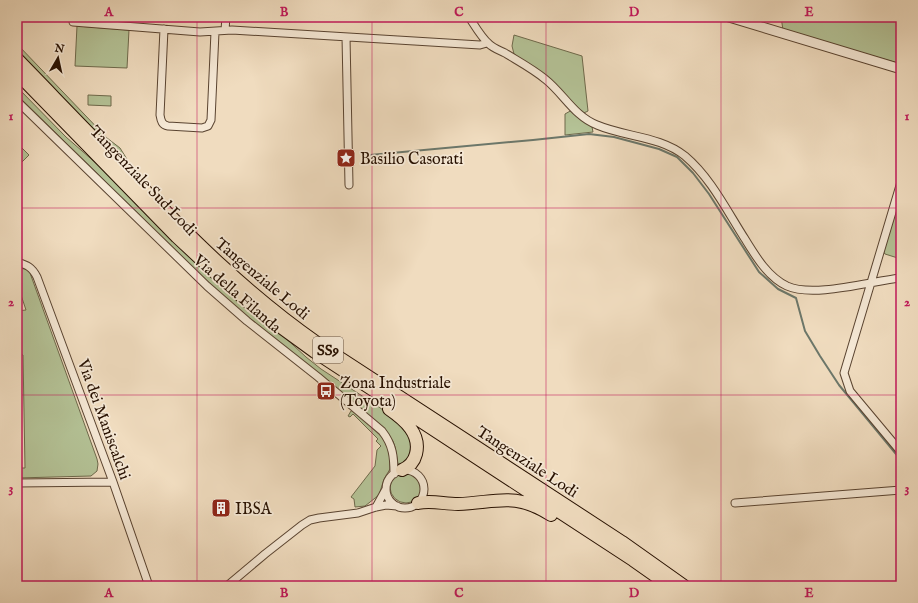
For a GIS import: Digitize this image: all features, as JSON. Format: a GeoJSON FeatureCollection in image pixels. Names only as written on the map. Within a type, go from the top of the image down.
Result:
{"type":"FeatureCollection","features":[{"type":"Feature","properties":{"kind":"highway","name":"Tangenziale Lodi"},"geometry":{"type":"LineString","coordinates":[[17,59],[200,246],[250,292],[275,312],[317,342],[622,542],[684,586]]}},
{"type":"Feature","properties":{"kind":"highway","name":"Tangenziale Sud Lodi"},"geometry":{"type":"LineString","coordinates":[[17,73],[200,259],[256,309],[293,337],[633,560],[670,586]]}},
{"type":"Feature","properties":{"kind":"highway"},"geometry":{"type":"LineString","coordinates":[[17,83],[43,110],[64,127],[71,129]]}},
{"type":"Feature","properties":{"kind":"highway"},"geometry":{"type":"LineString","coordinates":[[293,337],[303,349],[318,362],[391,411],[409,425],[416,439],[417,451],[413,462],[407,468],[398,472]]}},
{"type":"Feature","properties":{"kind":"highway"},"geometry":{"type":"LineString","coordinates":[[418,503],[430,501],[460,504],[506,499],[528,503],[545,511],[602,547],[633,560]]}},
{"type":"Feature","properties":{"kind":"street"},"geometry":{"type":"LineString","coordinates":[[225,30],[226,17]]}},
{"type":"Feature","properties":{"kind":"street"},"geometry":{"type":"LineString","coordinates":[[469,17],[487,42],[545,78],[558,90],[579,114],[589,122],[608,129],[659,142],[676,150],[691,162],[706,179],[764,267],[786,285],[794,289],[811,290],[901,278]]}},
{"type":"Feature","properties":{"kind":"street"},"geometry":{"type":"LineString","coordinates":[[729,17],[901,69]]}},
{"type":"Feature","properties":{"kind":"street"},"geometry":{"type":"LineString","coordinates":[[73,22],[200,32],[225,30],[480,45],[487,42]]}},
{"type":"Feature","properties":{"kind":"street"},"geometry":{"type":"LineString","coordinates":[[164,29],[161,121],[168,126],[202,128],[208,126],[211,120],[215,32]]}},
{"type":"Feature","properties":{"kind":"street"},"geometry":{"type":"LineString","coordinates":[[346,37],[349,185]]}},
{"type":"Feature","properties":{"kind":"street","name":"Via della Filanda"},"geometry":{"type":"LineString","coordinates":[[17,101],[207,286],[382,431],[390,442],[398,472]]}},
{"type":"Feature","properties":{"kind":"street"},"geometry":{"type":"LineString","coordinates":[[901,182],[844,373],[850,391],[901,452]]}},
{"type":"Feature","properties":{"kind":"street","name":"Via dei Maniscalchi"},"geometry":{"type":"LineString","coordinates":[[17,262],[28,265],[34,270],[37,277],[113,482],[149,586]]}},
{"type":"Feature","properties":{"kind":"street"},"geometry":{"type":"LineString","coordinates":[[228,586],[265,554],[306,522],[319,518],[358,513],[386,505],[408,508],[418,503],[423,496],[424,490],[422,480],[412,471],[398,472],[388,480],[386,489],[376,507]]}},
{"type":"Feature","properties":{"kind":"street"},"geometry":{"type":"LineString","coordinates":[[17,484],[113,482]]}},
{"type":"Feature","properties":{"kind":"street"},"geometry":{"type":"LineString","coordinates":[[386,489],[389,499],[397,506]]}},
{"type":"Feature","properties":{"kind":"street"},"geometry":{"type":"LineString","coordinates":[[735,503],[901,490]]}},
{"type":"Feature","properties":{"kind":"green space"},"geometry":{"type":"Polygon","coordinates":[[[32,17],[66,17],[65,21],[32,17]]]}},
{"type":"Feature","properties":{"kind":"green space"},"geometry":{"type":"Polygon","coordinates":[[[781,17],[901,17],[901,64],[783,30],[781,17]]]}},
{"type":"Feature","properties":{"kind":"green space"},"geometry":{"type":"Polygon","coordinates":[[[77,26],[129,30],[127,68],[75,66],[77,26]]]}},
{"type":"Feature","properties":{"kind":"green space"},"geometry":{"type":"Polygon","coordinates":[[[514,35],[582,56],[588,111],[583,113],[556,85],[514,54],[512,46],[514,35]]]}},
{"type":"Feature","properties":{"kind":"green space"},"geometry":{"type":"Polygon","coordinates":[[[17,44],[107,138],[120,148],[130,164],[128,165],[17,51],[17,44]]]}},
{"type":"Feature","properties":{"kind":"green space"},"geometry":{"type":"Polygon","coordinates":[[[17,87],[66,137],[105,171],[306,357],[404,426],[414,447],[406,463],[398,464],[393,441],[380,425],[233,305],[210,284],[17,95],[17,87]]]}},
{"type":"Feature","properties":{"kind":"green space"},"geometry":{"type":"Polygon","coordinates":[[[88,95],[111,96],[111,106],[88,105],[88,95]]]}},
{"type":"Feature","properties":{"kind":"green space"},"geometry":{"type":"Polygon","coordinates":[[[572,110],[592,127],[593,132],[565,135],[565,114],[572,110]]]}},
{"type":"Feature","properties":{"kind":"green space"},"geometry":{"type":"Polygon","coordinates":[[[17,143],[29,155],[17,167],[17,143]]]}},
{"type":"Feature","properties":{"kind":"green space"},"geometry":{"type":"Polygon","coordinates":[[[901,192],[901,259],[885,254],[883,251],[901,192]]]}},
{"type":"Feature","properties":{"kind":"green space"},"geometry":{"type":"Polygon","coordinates":[[[17,268],[26,269],[30,273],[97,459],[97,471],[91,476],[17,478],[17,468],[25,468],[23,355],[17,354],[17,311],[26,310],[17,283],[17,268]]]}},
{"type":"Feature","properties":{"kind":"green space"},"geometry":{"type":"Polygon","coordinates":[[[353,410],[384,439],[389,451],[390,459],[390,469],[384,479],[379,495],[365,506],[355,507],[354,499],[351,497],[375,466],[377,450],[381,446],[376,441],[378,439],[353,414],[350,417],[348,416],[353,410]]]}},
{"type":"Feature","properties":{"kind":"green space"},"geometry":{"type":"Polygon","coordinates":[[[403,471],[409,471],[419,478],[422,487],[421,493],[415,500],[409,503],[403,503],[393,496],[390,490],[390,484],[397,474],[403,471]]]}},
{"type":"Feature","properties":{"kind":"waterway"},"geometry":{"type":"LineString","coordinates":[[370,155],[589,134],[614,137],[659,149],[677,157],[693,173],[709,194],[759,272],[778,289],[796,298],[805,331],[820,356],[839,385],[901,460]]}},
{"type":"Feature","properties":{"kind":"place","name":"Basilio Casorati"},"geometry":{"type":"Point","coordinates":[346,158]}},
{"type":"Feature","properties":{"kind":"place","name":"Zona Industriale (Toyota)"},"geometry":{"type":"Point","coordinates":[326,391]}},
{"type":"Feature","properties":{"kind":"place","name":"IBSA"},"geometry":{"type":"Point","coordinates":[221,508]}}]}
